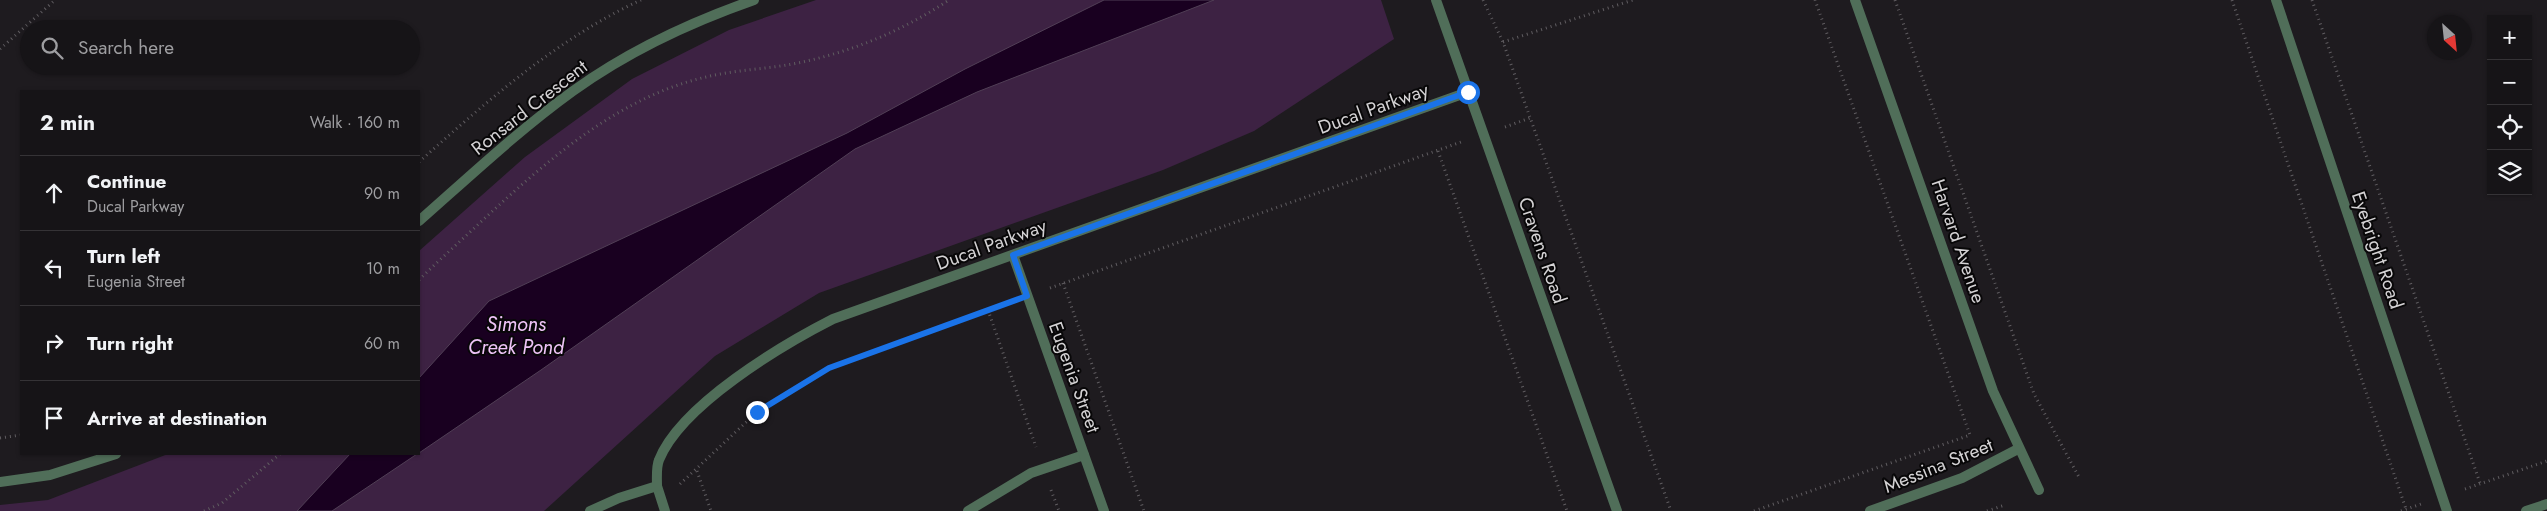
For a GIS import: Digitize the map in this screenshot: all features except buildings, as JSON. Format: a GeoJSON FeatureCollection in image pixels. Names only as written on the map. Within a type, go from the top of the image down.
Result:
{"type":"FeatureCollection","features":[{"type":"Feature","properties":{"kind":"street","name":"Ronsard Crescent"},"geometry":{"type":"LineString","coordinates":[[420,220],[574,90],[646,46],[724,10],[754,0]]}},
{"type":"Feature","properties":{"kind":"street","name":"Cravens Road"},"geometry":{"type":"LineString","coordinates":[[1436,0],[1617,511]]}},
{"type":"Feature","properties":{"kind":"street","name":"Harvard Avenue"},"geometry":{"type":"LineString","coordinates":[[1855,0],[1993,391],[2018,449],[2039,490]]}},
{"type":"Feature","properties":{"kind":"street","name":"Eyebright Road"},"geometry":{"type":"LineString","coordinates":[[2276,0],[2447,511]]}},
{"type":"Feature","properties":{"kind":"street","name":"Ducal Parkway"},"geometry":{"type":"LineString","coordinates":[[665,511],[657,486],[658,461],[669,440],[694,414],[742,372],[795,338],[833,319],[1468,92]]}},
{"type":"Feature","properties":{"kind":"street","name":"Eugenia Street"},"geometry":{"type":"LineString","coordinates":[[1013,255],[1104,511]]}},
{"type":"Feature","properties":{"kind":"street","name":"Messina Street"},"geometry":{"type":"LineString","coordinates":[[1870,511],[1962,478],[2018,449]]}},
{"type":"Feature","properties":{"kind":"street"},"geometry":{"type":"LineString","coordinates":[[0,482],[50,475],[113,455]]}},
{"type":"Feature","properties":{"kind":"street"},"geometry":{"type":"LineString","coordinates":[[968,511],[1043,468],[1084,455]]}},
{"type":"Feature","properties":{"kind":"street"},"geometry":{"type":"LineString","coordinates":[[590,511],[619,498],[657,486]]}},
{"type":"Feature","properties":{"kind":"street"},"geometry":{"type":"LineString","coordinates":[[2526,511],[2547,504]]}},
{"type":"Feature","properties":{"kind":"path"},"geometry":{"type":"LineString","coordinates":[[33,20],[55,0]]}},
{"type":"Feature","properties":{"kind":"path"},"geometry":{"type":"LineString","coordinates":[[420,161],[523,73],[576,38],[640,0]]}},
{"type":"Feature","properties":{"kind":"path"},"geometry":{"type":"LineString","coordinates":[[420,279],[508,197],[574,141],[639,101],[705,77],[806,62],[873,41],[917,21],[949,0]]}},
{"type":"Feature","properties":{"kind":"path"},"geometry":{"type":"LineString","coordinates":[[1483,0],[1503,42],[1671,511]]}},
{"type":"Feature","properties":{"kind":"path"},"geometry":{"type":"LineString","coordinates":[[1503,42],[1633,0]]}},
{"type":"Feature","properties":{"kind":"path"},"geometry":{"type":"LineString","coordinates":[[1754,511],[1970,435],[1816,0]]}},
{"type":"Feature","properties":{"kind":"path"},"geometry":{"type":"LineString","coordinates":[[1895,0],[2034,394],[2080,479]]}},
{"type":"Feature","properties":{"kind":"path"},"geometry":{"type":"LineString","coordinates":[[2232,0],[2406,509]]}},
{"type":"Feature","properties":{"kind":"path"},"geometry":{"type":"LineString","coordinates":[[2312,0],[2480,484]]}},
{"type":"Feature","properties":{"kind":"path"},"geometry":{"type":"LineString","coordinates":[[0,49],[20,31]]}},
{"type":"Feature","properties":{"kind":"path"},"geometry":{"type":"LineString","coordinates":[[661,500],[697,471],[757,412],[829,368],[1530,118]]}},
{"type":"Feature","properties":{"kind":"path"},"geometry":{"type":"LineString","coordinates":[[1438,150],[1567,511]]}},
{"type":"Feature","properties":{"kind":"path"},"geometry":{"type":"LineString","coordinates":[[1063,283],[1144,511]]}},
{"type":"Feature","properties":{"kind":"path"},"geometry":{"type":"LineString","coordinates":[[988,310],[1059,511]]}},
{"type":"Feature","properties":{"kind":"path"},"geometry":{"type":"LineString","coordinates":[[0,438],[20,435]]}},
{"type":"Feature","properties":{"kind":"path"},"geometry":{"type":"LineString","coordinates":[[204,511],[222,503],[279,455]]}},
{"type":"Feature","properties":{"kind":"path"},"geometry":{"type":"LineString","coordinates":[[2401,511],[2547,461]]}},
{"type":"Feature","properties":{"kind":"path"},"geometry":{"type":"LineString","coordinates":[[697,471],[711,511]]}},
{"type":"Feature","properties":{"kind":"path"},"geometry":{"type":"LineString","coordinates":[[1987,511],[2005,505]]}},
{"type":"Feature","properties":{"kind":"shaded area"},"geometry":{"type":"Polygon","coordinates":[[[816,0],[1381,0],[1394,39],[1254,131],[1163,170],[819,293],[715,356],[544,511],[0,511],[0,505],[48,500],[165,455],[420,455],[420,250],[525,157],[632,79],[729,30],[816,0]]]}},
{"type":"Feature","properties":{"kind":"water","name":"Simons Creek Pond"},"geometry":{"type":"Polygon","coordinates":[[[1104,0],[1214,0],[977,92],[855,149],[541,370],[420,452],[420,377],[489,301],[847,133],[965,69],[1104,0]]]}},
{"type":"Feature","properties":{"kind":"water"},"geometry":{"type":"Polygon","coordinates":[[[349,455],[416,455],[332,511],[297,511],[349,455]]]}},
{"type":"Feature","properties":{"kind":"route"},"geometry":{"type":"LineString","coordinates":[[757,412],[829,368],[1027,296],[1013,255],[1468,92]]}}]}
